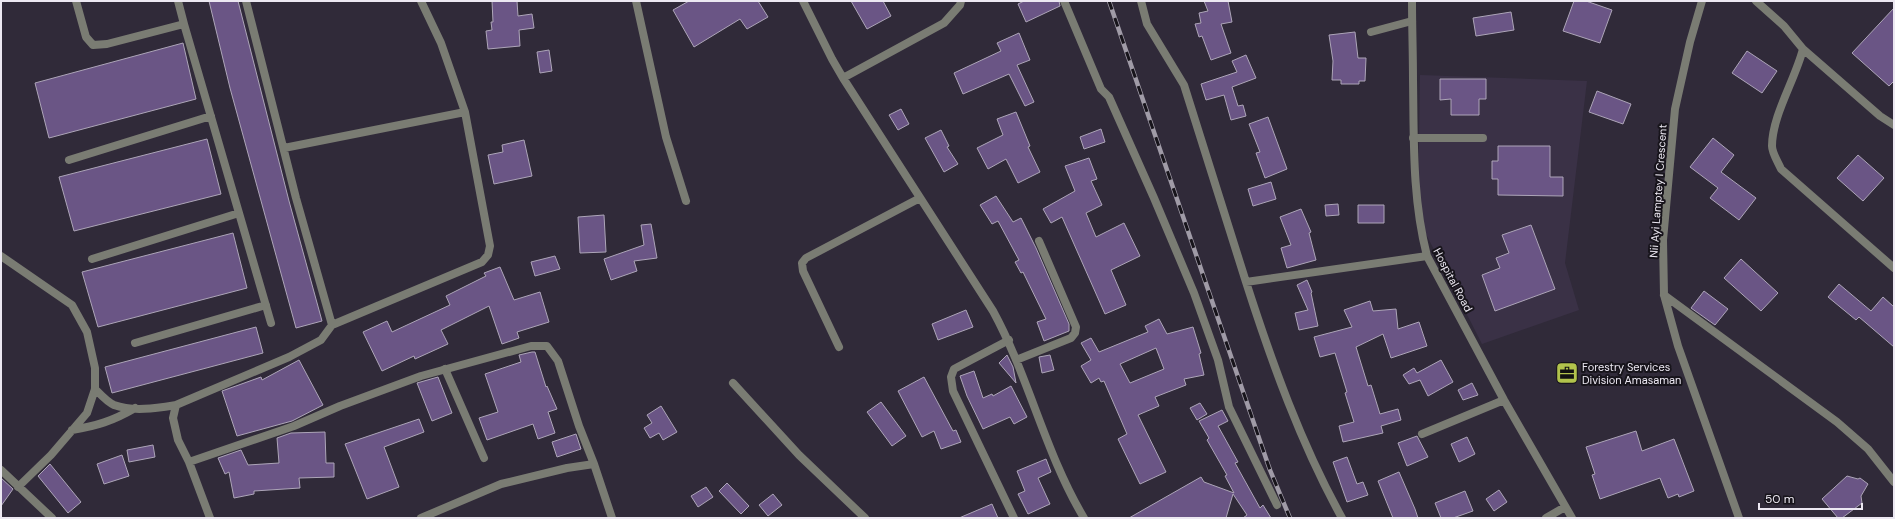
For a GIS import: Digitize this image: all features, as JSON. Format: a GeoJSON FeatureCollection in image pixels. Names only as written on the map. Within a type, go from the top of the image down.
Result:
{"type":"FeatureCollection","features":[{"type":"Feature","properties":{"kind":"street"},"geometry":{"type":"LineString","coordinates":[[76,1],[86,38],[93,45],[107,44],[184,24]]}},
{"type":"Feature","properties":{"kind":"street"},"geometry":{"type":"LineString","coordinates":[[178,1],[271,322]]}},
{"type":"Feature","properties":{"kind":"street"},"geometry":{"type":"LineString","coordinates":[[246,1],[296,198],[332,325]]}},
{"type":"Feature","properties":{"kind":"street"},"geometry":{"type":"LineString","coordinates":[[95,389],[113,405],[147,409],[176,405],[289,357],[321,340],[332,325],[482,262],[488,255],[490,246],[465,112],[441,43],[421,1]]}},
{"type":"Feature","properties":{"kind":"street"},"geometry":{"type":"LineString","coordinates":[[636,1],[666,137],[686,201]]}},
{"type":"Feature","properties":{"kind":"street"},"geometry":{"type":"LineString","coordinates":[[803,1],[843,78],[993,311],[1009,340],[1043,432],[1084,518]]}},
{"type":"Feature","properties":{"kind":"street"},"geometry":{"type":"LineString","coordinates":[[843,78],[944,23],[960,5],[961,1]]}},
{"type":"Feature","properties":{"kind":"street"},"geometry":{"type":"LineString","coordinates":[[1064,1],[1101,89],[1109,97],[1154,198],[1194,293],[1218,360],[1229,407],[1277,505]]}},
{"type":"Feature","properties":{"kind":"street"},"geometry":{"type":"LineString","coordinates":[[1141,1],[1147,24],[1184,85],[1262,330],[1313,462],[1342,518]]}},
{"type":"Feature","properties":{"kind":"street","name":"Hospital Road"},"geometry":{"type":"LineString","coordinates":[[1412,1],[1413,138],[1416,195],[1421,234],[1427,256],[1504,400],[1572,518]]}},
{"type":"Feature","properties":{"kind":"street","name":"Nii Ayi Lamptey I Crescent"},"geometry":{"type":"LineString","coordinates":[[1702,1],[1690,42],[1675,109],[1664,240],[1664,295],[1678,346],[1739,518]]}},
{"type":"Feature","properties":{"kind":"street"},"geometry":{"type":"LineString","coordinates":[[1756,1],[1784,26],[1803,49],[1880,116],[1894,125]]}},
{"type":"Feature","properties":{"kind":"street"},"geometry":{"type":"LineString","coordinates":[[1371,32],[1412,21]]}},
{"type":"Feature","properties":{"kind":"street"},"geometry":{"type":"LineString","coordinates":[[1803,49],[1799,66],[1774,128],[1772,148],[1781,169],[1894,268]]}},
{"type":"Feature","properties":{"kind":"street"},"geometry":{"type":"LineString","coordinates":[[284,148],[465,112]]}},
{"type":"Feature","properties":{"kind":"street"},"geometry":{"type":"LineString","coordinates":[[69,160],[211,116]]}},
{"type":"Feature","properties":{"kind":"street"},"geometry":{"type":"LineString","coordinates":[[1413,138],[1483,138]]}},
{"type":"Feature","properties":{"kind":"street"},"geometry":{"type":"LineString","coordinates":[[839,347],[803,271],[802,263],[806,258],[920,198]]}},
{"type":"Feature","properties":{"kind":"street"},"geometry":{"type":"LineString","coordinates":[[92,259],[239,213]]}},
{"type":"Feature","properties":{"kind":"street"},"geometry":{"type":"LineString","coordinates":[[1016,360],[1071,338],[1075,333],[1076,327],[1039,241]]}},
{"type":"Feature","properties":{"kind":"street"},"geometry":{"type":"LineString","coordinates":[[1,256],[72,305],[87,332],[95,368],[95,389],[87,413],[51,455],[18,487]]}},
{"type":"Feature","properties":{"kind":"street"},"geometry":{"type":"LineString","coordinates":[[1246,282],[1427,256]]}},
{"type":"Feature","properties":{"kind":"street"},"geometry":{"type":"LineString","coordinates":[[1664,295],[1837,422],[1868,449],[1894,482]]}},
{"type":"Feature","properties":{"kind":"street"},"geometry":{"type":"LineString","coordinates":[[135,343],[266,305]]}},
{"type":"Feature","properties":{"kind":"street"},"geometry":{"type":"LineString","coordinates":[[1009,340],[954,369],[951,377],[953,392],[1014,518]]}},
{"type":"Feature","properties":{"kind":"street"},"geometry":{"type":"LineString","coordinates":[[189,462],[294,426],[386,387],[445,369],[531,346],[547,346],[558,361],[579,426],[594,464],[612,518]]}},
{"type":"Feature","properties":{"kind":"street"},"geometry":{"type":"LineString","coordinates":[[445,369],[484,458]]}},
{"type":"Feature","properties":{"kind":"street"},"geometry":{"type":"LineString","coordinates":[[733,383],[799,455],[865,518]]}},
{"type":"Feature","properties":{"kind":"street"},"geometry":{"type":"LineString","coordinates":[[1422,434],[1504,400]]}},
{"type":"Feature","properties":{"kind":"street"},"geometry":{"type":"LineString","coordinates":[[176,405],[173,418],[178,440],[189,462],[210,518]]}},
{"type":"Feature","properties":{"kind":"street"},"geometry":{"type":"LineString","coordinates":[[72,430],[118,419],[135,408]]}},
{"type":"Feature","properties":{"kind":"street"},"geometry":{"type":"LineString","coordinates":[[421,518],[501,484],[567,468],[594,464]]}},
{"type":"Feature","properties":{"kind":"street"},"geometry":{"type":"LineString","coordinates":[[1,470],[52,518]]}},
{"type":"Feature","properties":{"kind":"street"},"geometry":{"type":"LineString","coordinates":[[1546,518],[1565,507]]}},
{"type":"Feature","properties":{"kind":"shaded area"},"geometry":{"type":"Polygon","coordinates":[[[1420,75],[1587,81],[1565,263],[1579,310],[1482,344],[1426,234],[1418,207],[1420,75]]]}},
{"type":"Feature","properties":{"kind":"building"},"geometry":{"type":"Polygon","coordinates":[[[209,1],[238,1],[289,201],[322,321],[296,328],[230,88],[209,1]]]}},
{"type":"Feature","properties":{"kind":"building"},"geometry":{"type":"Polygon","coordinates":[[[492,1],[517,1],[518,16],[532,14],[534,28],[519,30],[520,46],[488,49],[486,31],[492,30],[492,1]]]}},
{"type":"Feature","properties":{"kind":"building"},"geometry":{"type":"Polygon","coordinates":[[[689,1],[758,1],[768,17],[747,29],[740,19],[694,47],[673,10],[689,1]]]}},
{"type":"Feature","properties":{"kind":"building"},"geometry":{"type":"Polygon","coordinates":[[[851,1],[883,1],[891,16],[867,29],[851,1]]]}},
{"type":"Feature","properties":{"kind":"building"},"geometry":{"type":"Polygon","coordinates":[[[1024,1],[1059,1],[1060,6],[1026,22],[1018,4],[1024,1]]]}},
{"type":"Feature","properties":{"kind":"building"},"geometry":{"type":"Polygon","coordinates":[[[1204,1],[1228,1],[1232,22],[1221,24],[1231,53],[1211,60],[1202,36],[1199,37],[1195,24],[1201,23],[1199,13],[1208,11],[1204,1]]]}},
{"type":"Feature","properties":{"kind":"building"},"geometry":{"type":"Polygon","coordinates":[[[1574,1],[1586,1],[1612,10],[1600,43],[1563,31],[1574,1]]]}},
{"type":"Feature","properties":{"kind":"building"},"geometry":{"type":"Polygon","coordinates":[[[1894,8],[1894,81],[1889,86],[1852,53],[1894,8]]]}},
{"type":"Feature","properties":{"kind":"building"},"geometry":{"type":"Polygon","coordinates":[[[1511,12],[1514,30],[1476,36],[1473,18],[1511,12]]]}},
{"type":"Feature","properties":{"kind":"building"},"geometry":{"type":"Polygon","coordinates":[[[1355,32],[1358,58],[1366,58],[1365,81],[1359,81],[1359,84],[1341,84],[1341,80],[1332,80],[1333,61],[1329,35],[1355,32]]]}},
{"type":"Feature","properties":{"kind":"building"},"geometry":{"type":"Polygon","coordinates":[[[1019,33],[1030,60],[1017,65],[1034,102],[1025,106],[1009,74],[963,94],[954,73],[1001,51],[997,43],[1019,33]]]}},
{"type":"Feature","properties":{"kind":"building"},"geometry":{"type":"Polygon","coordinates":[[[183,43],[196,99],[49,138],[35,83],[183,43]]]}},
{"type":"Feature","properties":{"kind":"building"},"geometry":{"type":"Polygon","coordinates":[[[549,50],[552,71],[540,73],[537,52],[549,50]]]}},
{"type":"Feature","properties":{"kind":"building"},"geometry":{"type":"Polygon","coordinates":[[[1747,51],[1777,71],[1762,93],[1732,73],[1747,51]]]}},
{"type":"Feature","properties":{"kind":"building"},"geometry":{"type":"Polygon","coordinates":[[[1246,55],[1256,78],[1232,87],[1238,106],[1243,105],[1246,116],[1231,120],[1224,95],[1206,100],[1201,84],[1237,72],[1232,61],[1246,55]]]}},
{"type":"Feature","properties":{"kind":"building"},"geometry":{"type":"Polygon","coordinates":[[[1440,79],[1486,79],[1486,99],[1479,99],[1479,115],[1451,115],[1451,99],[1440,100],[1440,79]]]}},
{"type":"Feature","properties":{"kind":"building"},"geometry":{"type":"Polygon","coordinates":[[[1597,91],[1631,104],[1623,124],[1589,112],[1597,91]]]}},
{"type":"Feature","properties":{"kind":"building"},"geometry":{"type":"Polygon","coordinates":[[[901,109],[909,124],[898,130],[889,115],[901,109]]]}},
{"type":"Feature","properties":{"kind":"building"},"geometry":{"type":"Polygon","coordinates":[[[1016,112],[1030,146],[1028,147],[1040,172],[1018,183],[1006,159],[988,169],[977,148],[1003,135],[997,119],[1016,112]]]}},
{"type":"Feature","properties":{"kind":"building"},"geometry":{"type":"Polygon","coordinates":[[[1268,117],[1287,169],[1265,178],[1256,153],[1260,152],[1249,124],[1268,117]]]}},
{"type":"Feature","properties":{"kind":"building"},"geometry":{"type":"Polygon","coordinates":[[[1101,129],[1105,142],[1084,149],[1080,137],[1101,129]]]}},
{"type":"Feature","properties":{"kind":"building"},"geometry":{"type":"Polygon","coordinates":[[[941,130],[949,146],[947,147],[958,164],[944,172],[925,138],[941,130]]]}},
{"type":"Feature","properties":{"kind":"building"},"geometry":{"type":"Polygon","coordinates":[[[1713,138],[1734,155],[1721,172],[1756,198],[1739,220],[1710,198],[1718,188],[1690,167],[1713,138]]]}},
{"type":"Feature","properties":{"kind":"building"},"geometry":{"type":"Polygon","coordinates":[[[207,139],[221,194],[74,231],[59,177],[207,139]]]}},
{"type":"Feature","properties":{"kind":"building"},"geometry":{"type":"Polygon","coordinates":[[[524,140],[532,176],[494,184],[488,155],[503,152],[502,145],[524,140]]]}},
{"type":"Feature","properties":{"kind":"building"},"geometry":{"type":"Polygon","coordinates":[[[1498,146],[1550,146],[1550,177],[1563,177],[1563,196],[1498,195],[1498,179],[1492,179],[1492,161],[1498,161],[1498,146]]]}},
{"type":"Feature","properties":{"kind":"building"},"geometry":{"type":"Polygon","coordinates":[[[1858,155],[1884,178],[1863,201],[1837,178],[1858,155]]]}},
{"type":"Feature","properties":{"kind":"building"},"geometry":{"type":"Polygon","coordinates":[[[1089,158],[1097,179],[1091,181],[1102,205],[1086,213],[1096,237],[1124,223],[1140,256],[1111,270],[1126,305],[1105,314],[1062,217],[1051,223],[1043,209],[1075,191],[1065,166],[1089,158]]]}},
{"type":"Feature","properties":{"kind":"building"},"geometry":{"type":"Polygon","coordinates":[[[1271,182],[1276,199],[1253,206],[1248,189],[1271,182]]]}},
{"type":"Feature","properties":{"kind":"building"},"geometry":{"type":"Polygon","coordinates":[[[996,196],[1013,222],[1021,218],[1036,248],[1069,324],[1069,331],[1044,341],[1037,322],[1046,319],[1023,272],[1021,273],[1015,262],[1019,260],[998,221],[992,224],[980,205],[996,196]]]}},
{"type":"Feature","properties":{"kind":"building"},"geometry":{"type":"Polygon","coordinates":[[[1338,204],[1339,215],[1326,216],[1325,205],[1338,204]]]}},
{"type":"Feature","properties":{"kind":"building"},"geometry":{"type":"Polygon","coordinates":[[[1358,205],[1384,205],[1384,223],[1358,223],[1358,205]]]}},
{"type":"Feature","properties":{"kind":"building"},"geometry":{"type":"Polygon","coordinates":[[[1301,209],[1311,232],[1309,233],[1316,260],[1287,268],[1281,248],[1291,245],[1280,217],[1301,209]]]}},
{"type":"Feature","properties":{"kind":"building"},"geometry":{"type":"Polygon","coordinates":[[[604,215],[606,252],[580,253],[578,217],[604,215]]]}},
{"type":"Feature","properties":{"kind":"building"},"geometry":{"type":"Polygon","coordinates":[[[651,224],[657,258],[634,261],[637,271],[611,280],[604,259],[644,245],[641,225],[651,224]]]}},
{"type":"Feature","properties":{"kind":"building"},"geometry":{"type":"Polygon","coordinates":[[[1531,225],[1555,289],[1495,311],[1482,275],[1500,268],[1496,258],[1509,253],[1502,235],[1531,225]]]}},
{"type":"Feature","properties":{"kind":"building"},"geometry":{"type":"Polygon","coordinates":[[[233,233],[247,288],[98,327],[82,272],[233,233]]]}},
{"type":"Feature","properties":{"kind":"building"},"geometry":{"type":"Polygon","coordinates":[[[555,256],[560,269],[535,276],[531,262],[555,256]]]}},
{"type":"Feature","properties":{"kind":"building"},"geometry":{"type":"Polygon","coordinates":[[[1741,259],[1778,293],[1761,311],[1724,278],[1741,259]]]}},
{"type":"Feature","properties":{"kind":"building"},"geometry":{"type":"Polygon","coordinates":[[[500,267],[514,300],[540,292],[549,322],[517,332],[519,338],[502,344],[489,306],[441,330],[448,344],[415,359],[414,356],[382,371],[363,332],[387,321],[392,332],[450,305],[446,296],[486,276],[484,273],[500,267]]]}},
{"type":"Feature","properties":{"kind":"building"},"geometry":{"type":"Polygon","coordinates":[[[1307,280],[1312,292],[1318,326],[1299,330],[1295,313],[1308,310],[1297,285],[1307,280]]]}},
{"type":"Feature","properties":{"kind":"building"},"geometry":{"type":"Polygon","coordinates":[[[1839,284],[1871,311],[1883,297],[1894,307],[1894,347],[1859,317],[1856,320],[1828,297],[1839,284]]]}},
{"type":"Feature","properties":{"kind":"building"},"geometry":{"type":"Polygon","coordinates":[[[1704,291],[1728,309],[1715,325],[1691,308],[1704,291]]]}},
{"type":"Feature","properties":{"kind":"building"},"geometry":{"type":"Polygon","coordinates":[[[1370,301],[1373,311],[1396,309],[1398,329],[1419,322],[1427,346],[1391,358],[1383,334],[1356,347],[1368,386],[1371,385],[1380,414],[1398,409],[1401,420],[1381,426],[1383,433],[1343,442],[1339,426],[1354,422],[1345,393],[1347,392],[1335,353],[1320,357],[1314,337],[1352,327],[1344,310],[1370,301]]]}},
{"type":"Feature","properties":{"kind":"building"},"geometry":{"type":"Polygon","coordinates":[[[966,310],[973,327],[938,340],[932,324],[966,310]]]}},
{"type":"Feature","properties":{"kind":"building"},"geometry":{"type":"Polygon","coordinates":[[[1159,319],[1167,334],[1193,327],[1201,353],[1199,354],[1204,375],[1184,379],[1186,385],[1155,397],[1159,406],[1138,415],[1166,472],[1140,484],[1118,439],[1127,434],[1104,381],[1101,382],[1099,378],[1091,383],[1081,366],[1091,360],[1081,343],[1091,338],[1099,352],[1148,332],[1145,326],[1159,319]],[[1156,348],[1120,364],[1130,383],[1164,369],[1156,348]]]}},
{"type":"Feature","properties":{"kind":"building"},"geometry":{"type":"Polygon","coordinates":[[[256,327],[263,353],[112,393],[105,367],[256,327]]]}},
{"type":"Feature","properties":{"kind":"building"},"geometry":{"type":"Polygon","coordinates":[[[535,352],[546,387],[547,386],[557,409],[548,412],[555,433],[538,439],[533,424],[487,440],[479,418],[498,412],[485,374],[521,362],[519,355],[535,352]]]}},
{"type":"Feature","properties":{"kind":"building"},"geometry":{"type":"Polygon","coordinates":[[[1007,355],[1013,367],[1016,383],[999,363],[1007,355]]]}},
{"type":"Feature","properties":{"kind":"building"},"geometry":{"type":"Polygon","coordinates":[[[1050,355],[1054,370],[1042,373],[1039,357],[1050,355]]]}},
{"type":"Feature","properties":{"kind":"building"},"geometry":{"type":"Polygon","coordinates":[[[299,360],[323,405],[292,421],[237,436],[222,391],[261,377],[262,380],[299,360]]]}},
{"type":"Feature","properties":{"kind":"building"},"geometry":{"type":"Polygon","coordinates":[[[1441,360],[1453,382],[1428,396],[1420,380],[1409,384],[1403,375],[1414,368],[1417,373],[1441,360]]]}},
{"type":"Feature","properties":{"kind":"building"},"geometry":{"type":"Polygon","coordinates":[[[974,371],[983,398],[992,394],[993,396],[1011,386],[1027,417],[1014,424],[1010,417],[983,429],[967,396],[960,376],[974,371]]]}},
{"type":"Feature","properties":{"kind":"building"},"geometry":{"type":"Polygon","coordinates":[[[438,377],[452,413],[432,421],[417,383],[438,377]]]}},
{"type":"Feature","properties":{"kind":"building"},"geometry":{"type":"Polygon","coordinates":[[[924,377],[953,431],[956,430],[961,442],[941,449],[934,431],[922,437],[898,391],[924,377]]]}},
{"type":"Feature","properties":{"kind":"building"},"geometry":{"type":"Polygon","coordinates":[[[1472,383],[1478,395],[1463,400],[1458,390],[1472,383]]]}},
{"type":"Feature","properties":{"kind":"building"},"geometry":{"type":"Polygon","coordinates":[[[881,402],[906,436],[892,446],[867,412],[881,402]]]}},
{"type":"Feature","properties":{"kind":"building"},"geometry":{"type":"Polygon","coordinates":[[[1200,403],[1207,414],[1197,420],[1190,408],[1200,403]]]}},
{"type":"Feature","properties":{"kind":"building"},"geometry":{"type":"Polygon","coordinates":[[[661,406],[677,432],[663,440],[659,433],[650,438],[644,428],[652,423],[647,415],[661,406]]]}},
{"type":"Feature","properties":{"kind":"building"},"geometry":{"type":"Polygon","coordinates":[[[1222,410],[1228,421],[1218,426],[1238,462],[1235,463],[1260,508],[1263,505],[1271,518],[1243,518],[1247,515],[1233,494],[1226,518],[1129,518],[1201,477],[1204,482],[1234,493],[1225,476],[1227,475],[1207,440],[1209,438],[1199,421],[1222,410]]]}},
{"type":"Feature","properties":{"kind":"building"},"geometry":{"type":"Polygon","coordinates":[[[419,419],[424,432],[384,447],[399,487],[367,499],[345,444],[419,419]]]}},
{"type":"Feature","properties":{"kind":"building"},"geometry":{"type":"Polygon","coordinates":[[[1636,431],[1642,451],[1674,439],[1694,491],[1679,497],[1678,494],[1668,498],[1660,478],[1600,499],[1592,475],[1595,474],[1586,447],[1636,431]]]}},
{"type":"Feature","properties":{"kind":"building"},"geometry":{"type":"Polygon","coordinates":[[[325,432],[326,463],[334,463],[334,477],[299,478],[300,488],[254,491],[254,494],[234,498],[229,472],[225,474],[218,458],[241,450],[248,465],[279,463],[277,438],[291,433],[325,432]]]}},
{"type":"Feature","properties":{"kind":"building"},"geometry":{"type":"Polygon","coordinates":[[[576,434],[581,449],[557,457],[552,442],[576,434]]]}},
{"type":"Feature","properties":{"kind":"building"},"geometry":{"type":"Polygon","coordinates":[[[1417,436],[1428,457],[1407,466],[1398,443],[1417,436]]]}},
{"type":"Feature","properties":{"kind":"building"},"geometry":{"type":"Polygon","coordinates":[[[1467,437],[1475,454],[1459,462],[1451,444],[1467,437]]]}},
{"type":"Feature","properties":{"kind":"building"},"geometry":{"type":"Polygon","coordinates":[[[153,445],[155,457],[129,462],[127,450],[153,445]]]}},
{"type":"Feature","properties":{"kind":"building"},"geometry":{"type":"Polygon","coordinates":[[[122,455],[129,476],[104,484],[97,464],[122,455]]]}},
{"type":"Feature","properties":{"kind":"building"},"geometry":{"type":"Polygon","coordinates":[[[1347,457],[1357,484],[1363,482],[1368,495],[1347,502],[1333,462],[1347,457]]]}},
{"type":"Feature","properties":{"kind":"building"},"geometry":{"type":"Polygon","coordinates":[[[1046,459],[1051,472],[1038,478],[1050,504],[1028,514],[1018,494],[1025,491],[1017,471],[1046,459]]]}},
{"type":"Feature","properties":{"kind":"building"},"geometry":{"type":"Polygon","coordinates":[[[50,464],[81,502],[68,513],[38,476],[50,464]]]}},
{"type":"Feature","properties":{"kind":"building"},"geometry":{"type":"Polygon","coordinates":[[[1399,472],[1418,518],[1393,518],[1378,481],[1399,472]]]}},
{"type":"Feature","properties":{"kind":"building"},"geometry":{"type":"Polygon","coordinates":[[[1847,476],[1858,479],[1860,478],[1868,484],[1861,496],[1862,503],[1842,518],[1838,518],[1822,499],[1847,476]]]}},
{"type":"Feature","properties":{"kind":"building"},"geometry":{"type":"Polygon","coordinates":[[[1,478],[13,489],[1,506],[1,478]]]}},
{"type":"Feature","properties":{"kind":"building"},"geometry":{"type":"Polygon","coordinates":[[[727,483],[749,506],[741,514],[719,491],[727,483]]]}},
{"type":"Feature","properties":{"kind":"building"},"geometry":{"type":"Polygon","coordinates":[[[706,487],[713,497],[698,507],[691,496],[706,487]]]}},
{"type":"Feature","properties":{"kind":"building"},"geometry":{"type":"Polygon","coordinates":[[[1499,490],[1507,502],[1494,511],[1486,499],[1499,490]]]}},
{"type":"Feature","properties":{"kind":"building"},"geometry":{"type":"Polygon","coordinates":[[[1465,491],[1473,511],[1453,518],[1441,518],[1435,503],[1465,491]]]}},
{"type":"Feature","properties":{"kind":"building"},"geometry":{"type":"Polygon","coordinates":[[[773,494],[782,505],[768,516],[759,505],[773,494]]]}},
{"type":"Feature","properties":{"kind":"building"},"geometry":{"type":"Polygon","coordinates":[[[992,504],[998,518],[959,518],[992,504]]]}},
{"type":"Feature","properties":{"kind":"railway"},"geometry":{"type":"LineString","coordinates":[[1109,1],[1270,470],[1290,518]]}},
{"type":"Feature","properties":{"kind":"place","name":"Forestry Services Division Amasaman"},"geometry":{"type":"Point","coordinates":[1567,373]}}]}
